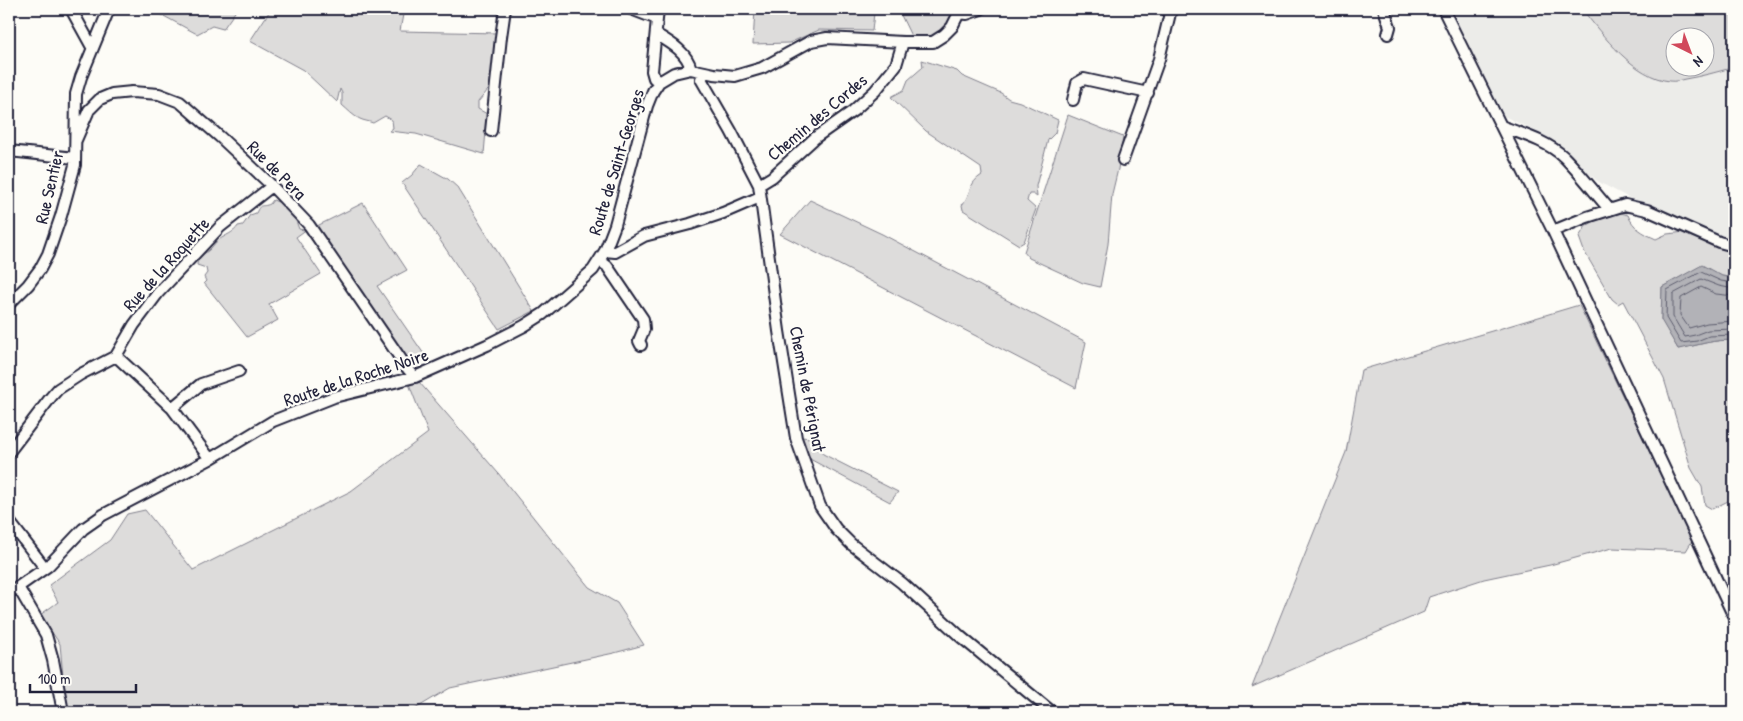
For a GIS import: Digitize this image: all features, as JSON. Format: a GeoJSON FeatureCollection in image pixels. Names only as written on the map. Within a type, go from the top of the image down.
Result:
{"type":"FeatureCollection","features":[{"type":"Feature","properties":{"kind":"street"},"geometry":{"type":"LineString","coordinates":[[70,9],[92,47]]}},
{"type":"Feature","properties":{"kind":"street","name":"Rue Sentier"},"geometry":{"type":"LineString","coordinates":[[9,304],[28,285],[40,269],[48,254],[61,216],[75,158],[74,109],[76,94],[92,47],[109,9]]}},
{"type":"Feature","properties":{"kind":"street"},"geometry":{"type":"LineString","coordinates":[[491,131],[500,37],[505,9]]}},
{"type":"Feature","properties":{"kind":"street"},"geometry":{"type":"LineString","coordinates":[[631,9],[658,14],[652,71],[654,78],[659,82],[674,73],[691,70],[735,76],[751,72],[812,41],[827,38],[933,42],[948,31],[959,11],[967,14],[981,9]]}},
{"type":"Feature","properties":{"kind":"street"},"geometry":{"type":"LineString","coordinates":[[1123,160],[1148,93],[1165,38],[1171,9]]}},
{"type":"Feature","properties":{"kind":"street"},"geometry":{"type":"LineString","coordinates":[[1384,9],[1390,27],[1388,34]]}},
{"type":"Feature","properties":{"kind":"street"},"geometry":{"type":"LineString","coordinates":[[1443,9],[1552,231],[1704,557],[1734,617]]}},
{"type":"Feature","properties":{"kind":"street"},"geometry":{"type":"LineString","coordinates":[[656,34],[678,47],[689,62],[691,70]]}},
{"type":"Feature","properties":{"kind":"street","name":"Chemin des Cordes"},"geometry":{"type":"LineString","coordinates":[[759,186],[772,177],[816,137],[853,111],[876,91],[896,65],[903,42]]}},
{"type":"Feature","properties":{"kind":"street","name":"Chemin de Pérignat"},"geometry":{"type":"LineString","coordinates":[[705,72],[701,79],[731,131],[759,186],[796,438],[820,506],[836,529],[851,544],[902,583],[961,637],[1052,712]]}},
{"type":"Feature","properties":{"kind":"street"},"geometry":{"type":"LineString","coordinates":[[1073,100],[1076,83],[1084,79],[1148,93]]}},
{"type":"Feature","properties":{"kind":"street","name":"Route de Saint-Georges"},"geometry":{"type":"LineString","coordinates":[[606,251],[615,225],[647,106],[659,82]]}},
{"type":"Feature","properties":{"kind":"street","name":"Rue de Pera"},"geometry":{"type":"LineString","coordinates":[[76,140],[89,110],[100,100],[112,94],[132,92],[159,94],[180,102],[272,186],[309,225],[415,377]]}},
{"type":"Feature","properties":{"kind":"street"},"geometry":{"type":"LineString","coordinates":[[1501,126],[1547,145],[1563,156],[1610,210]]}},
{"type":"Feature","properties":{"kind":"street"},"geometry":{"type":"LineString","coordinates":[[9,150],[75,158]]}},
{"type":"Feature","properties":{"kind":"street","name":"Rue de la Roquette"},"geometry":{"type":"LineString","coordinates":[[116,356],[134,325],[158,293],[220,227],[272,186]]}},
{"type":"Feature","properties":{"kind":"street"},"geometry":{"type":"LineString","coordinates":[[606,251],[615,252],[644,236],[723,213],[760,197]]}},
{"type":"Feature","properties":{"kind":"street"},"geometry":{"type":"LineString","coordinates":[[1552,231],[1626,206],[1647,210],[1719,242],[1734,246]]}},
{"type":"Feature","properties":{"kind":"street","name":"Route de la Roche Noire"},"geometry":{"type":"LineString","coordinates":[[14,589],[45,568],[84,530],[103,515],[210,459],[273,422],[314,404],[341,395],[415,377],[487,345],[524,326],[560,300],[593,270],[606,251]]}},
{"type":"Feature","properties":{"kind":"street"},"geometry":{"type":"LineString","coordinates":[[600,261],[606,266],[643,319],[644,329],[639,341],[641,345]]}},
{"type":"Feature","properties":{"kind":"street"},"geometry":{"type":"LineString","coordinates":[[9,452],[58,390],[81,374],[116,356],[172,408],[210,459]]}},
{"type":"Feature","properties":{"kind":"street"},"geometry":{"type":"LineString","coordinates":[[172,408],[201,384],[239,371]]}},
{"type":"Feature","properties":{"kind":"street"},"geometry":{"type":"LineString","coordinates":[[9,521],[45,568]]}},
{"type":"Feature","properties":{"kind":"street"},"geometry":{"type":"LineString","coordinates":[[14,589],[46,635],[63,712]]}},
{"type":"Feature","properties":{"kind":"shaded area"},"geometry":{"type":"Polygon","coordinates":[[[151,9],[237,9],[223,29],[212,26],[197,34],[151,9]]]}},
{"type":"Feature","properties":{"kind":"shaded area"},"geometry":{"type":"Polygon","coordinates":[[[271,9],[404,9],[400,31],[498,33],[493,91],[488,90],[478,102],[478,109],[489,115],[484,154],[416,134],[389,131],[393,128],[392,120],[385,116],[373,123],[355,116],[342,105],[340,89],[337,102],[303,70],[250,41],[271,9]]]}},
{"type":"Feature","properties":{"kind":"shaded area"},"geometry":{"type":"Polygon","coordinates":[[[755,9],[884,9],[874,13],[872,31],[819,30],[789,43],[753,44],[755,9]]]}},
{"type":"Feature","properties":{"kind":"shaded area"},"geometry":{"type":"Polygon","coordinates":[[[898,9],[956,9],[948,24],[940,33],[928,37],[912,38],[898,9]]]}},
{"type":"Feature","properties":{"kind":"shaded area"},"geometry":{"type":"Polygon","coordinates":[[[1451,9],[1582,9],[1621,54],[1648,75],[1666,74],[1666,78],[1716,78],[1716,72],[1734,67],[1734,240],[1631,199],[1597,181],[1557,142],[1504,116],[1451,9]]]}},
{"type":"Feature","properties":{"kind":"shaded area"},"geometry":{"type":"Polygon","coordinates":[[[1582,9],[1734,9],[1734,67],[1716,72],[1716,28],[1666,28],[1666,78],[1691,78],[1676,81],[1657,78],[1644,72],[1620,54],[1582,9]]]}},
{"type":"Feature","properties":{"kind":"shaded area"},"geometry":{"type":"Polygon","coordinates":[[[922,60],[957,71],[962,76],[1001,93],[1009,99],[1020,102],[1058,120],[1055,133],[1048,140],[1036,186],[1037,197],[1029,194],[1027,201],[1036,209],[1024,242],[1019,245],[963,210],[962,205],[972,185],[982,175],[981,168],[926,131],[891,97],[904,90],[908,80],[923,67],[922,60]]]}},
{"type":"Feature","properties":{"kind":"shaded area"},"geometry":{"type":"Polygon","coordinates":[[[1068,115],[1123,137],[1112,194],[1108,244],[1100,287],[1083,283],[1029,258],[1024,252],[1068,115]]]}},
{"type":"Feature","properties":{"kind":"shaded area"},"geometry":{"type":"Polygon","coordinates":[[[421,164],[448,179],[458,188],[534,311],[499,329],[402,183],[421,164]]]}},
{"type":"Feature","properties":{"kind":"shaded area"},"geometry":{"type":"Polygon","coordinates":[[[273,200],[278,202],[279,200],[297,220],[299,229],[307,229],[296,237],[321,274],[269,304],[278,320],[247,337],[204,283],[206,281],[204,277],[207,273],[206,268],[197,265],[197,262],[216,242],[238,226],[243,225],[250,215],[256,213],[260,206],[270,204],[273,200]]]}},
{"type":"Feature","properties":{"kind":"shaded area"},"geometry":{"type":"Polygon","coordinates":[[[810,200],[882,234],[1086,342],[1076,388],[780,234],[810,200]]]}},
{"type":"Feature","properties":{"kind":"shaded area"},"geometry":{"type":"Polygon","coordinates":[[[363,203],[407,270],[377,286],[426,357],[419,364],[421,370],[411,367],[317,226],[363,203]]]}},
{"type":"Feature","properties":{"kind":"shaded area"},"geometry":{"type":"Polygon","coordinates":[[[1621,213],[1628,215],[1639,230],[1656,239],[1667,234],[1685,232],[1734,252],[1734,278],[1722,276],[1702,266],[1662,287],[1661,319],[1678,349],[1713,341],[1734,341],[1734,498],[1712,509],[1705,505],[1702,487],[1691,468],[1664,379],[1623,301],[1618,304],[1612,299],[1584,251],[1579,237],[1586,226],[1600,218],[1621,213]]]}},
{"type":"Feature","properties":{"kind":"shaded area"},"geometry":{"type":"Polygon","coordinates":[[[1579,305],[1692,541],[1686,551],[1612,548],[1550,565],[1484,579],[1429,597],[1424,612],[1252,687],[1346,452],[1361,370],[1579,305]]]}},
{"type":"Feature","properties":{"kind":"shaded area"},"geometry":{"type":"Polygon","coordinates":[[[419,382],[498,473],[589,587],[617,603],[644,645],[450,688],[410,712],[68,712],[66,709],[60,644],[40,615],[58,602],[49,585],[110,540],[127,514],[145,510],[193,570],[351,491],[428,433],[409,384],[419,382]]]}},
{"type":"Feature","properties":{"kind":"shaded area"},"geometry":{"type":"Polygon","coordinates":[[[802,437],[810,438],[813,449],[820,449],[823,454],[898,492],[890,502],[808,458],[802,437]]]}},
{"type":"Feature","properties":{"kind":"water"},"geometry":{"type":"Polygon","coordinates":[[[1702,265],[1722,276],[1734,278],[1734,341],[1713,341],[1678,349],[1661,320],[1662,287],[1702,265]]]}}]}
